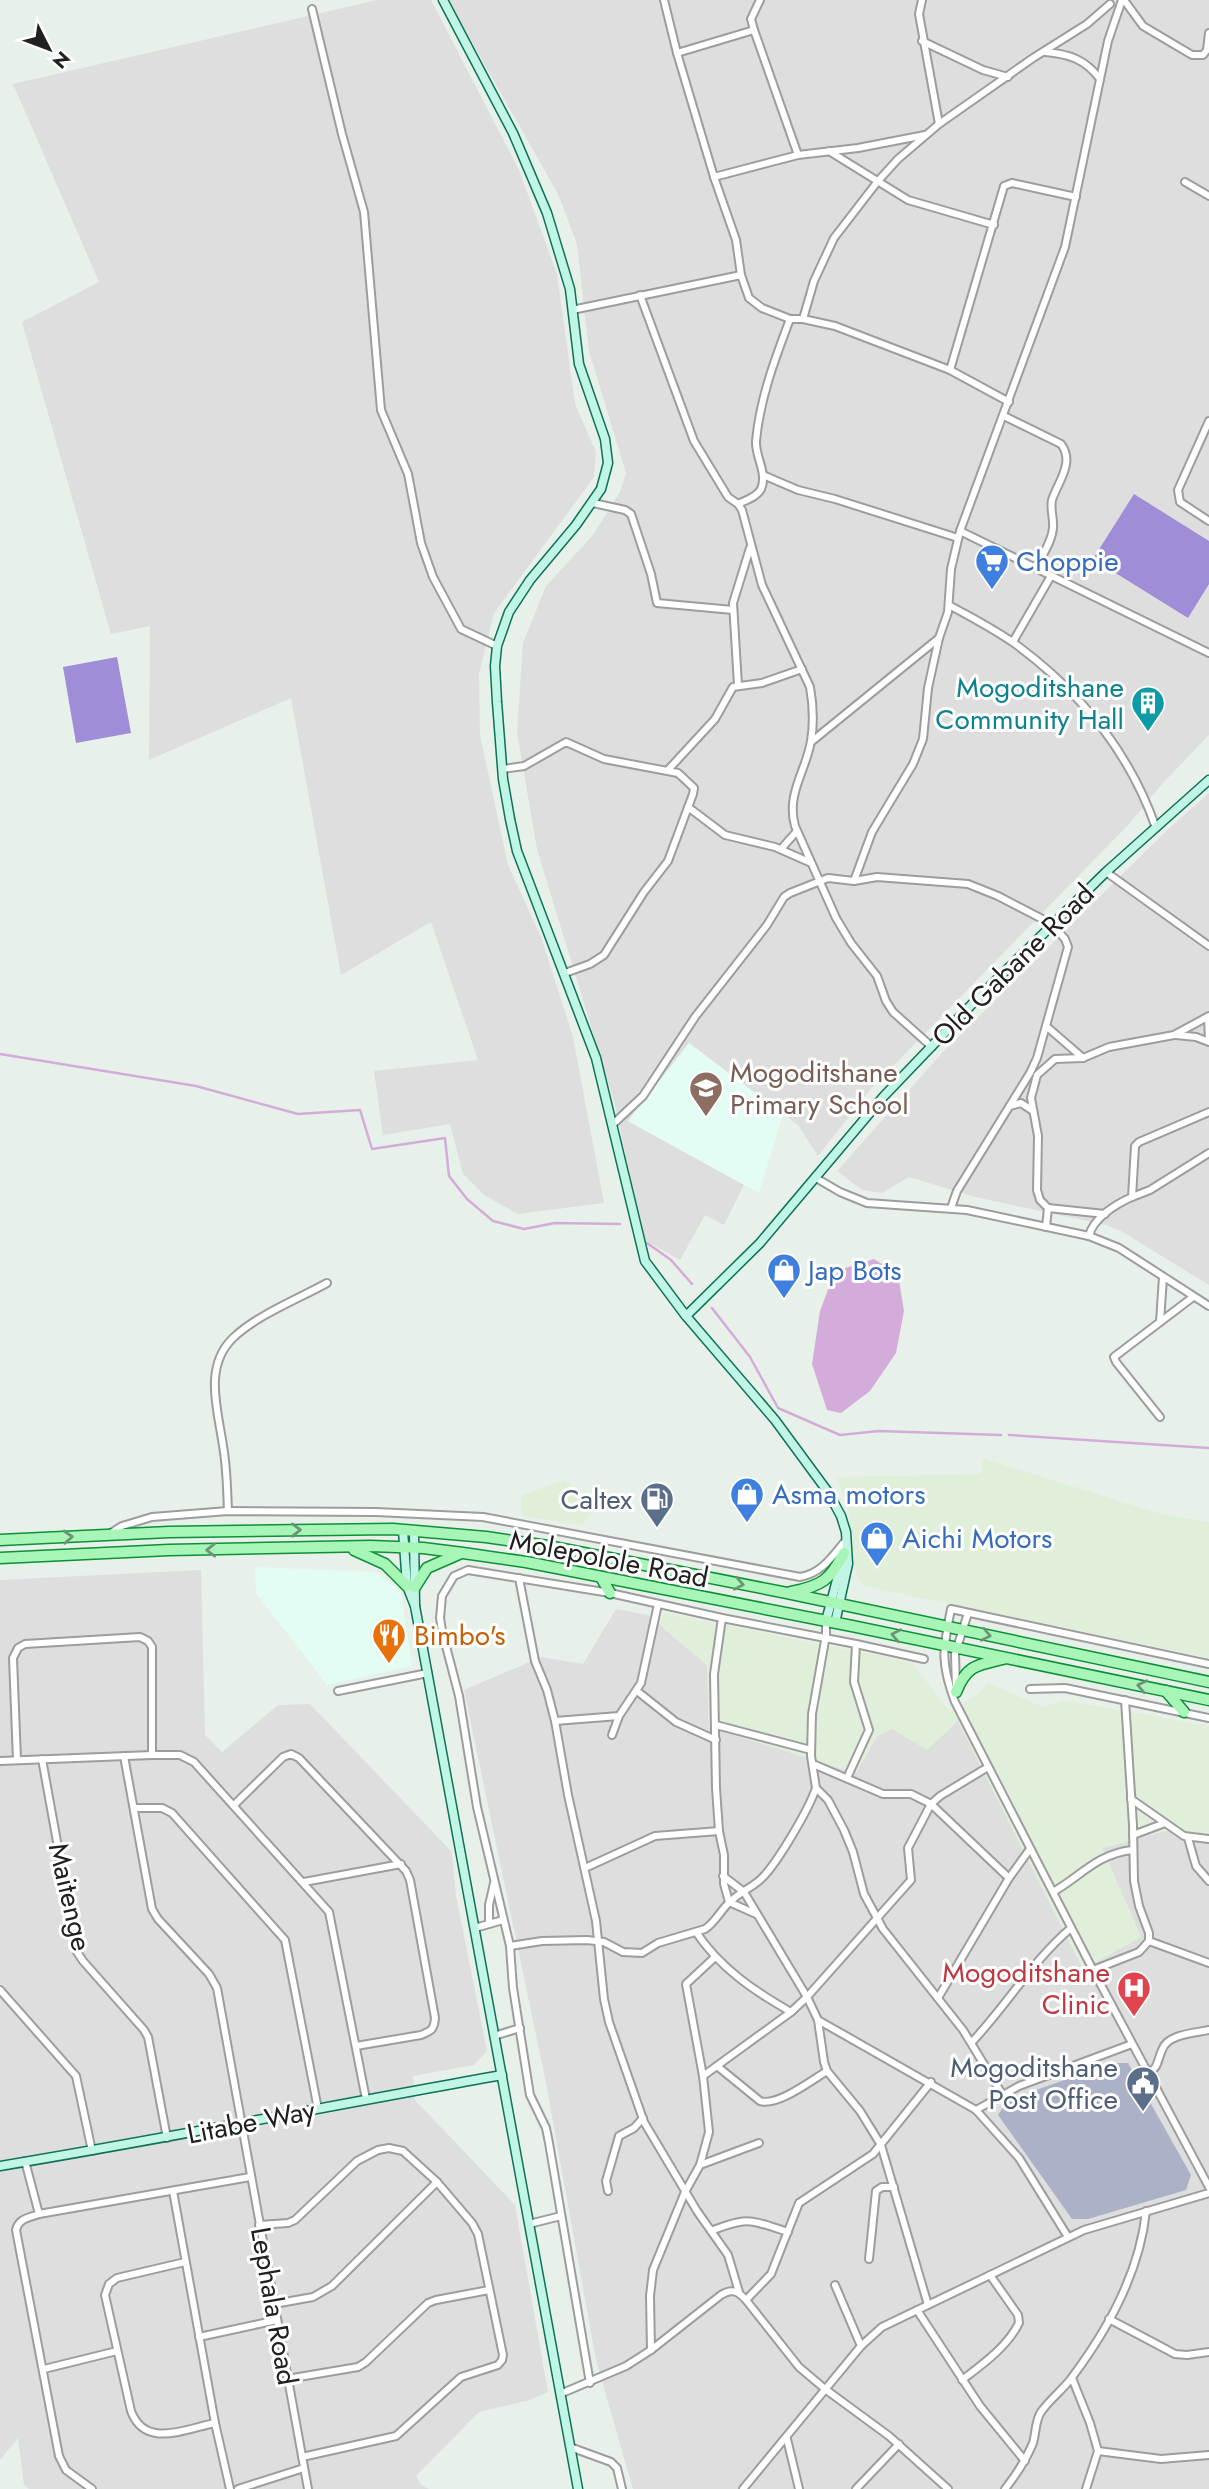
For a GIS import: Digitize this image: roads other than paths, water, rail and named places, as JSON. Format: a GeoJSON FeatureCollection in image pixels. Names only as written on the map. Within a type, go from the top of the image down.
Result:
{"type":"FeatureCollection","features":[{"type":"Feature","properties":{"kind":"main road","name":"Molepolole Road"},"geometry":{"type":"LineString","coordinates":[[0,1540],[109,1535],[409,1530],[453,1533],[523,1542],[787,1592],[1209,1682]]}},
{"type":"Feature","properties":{"kind":"main road"},"geometry":{"type":"LineString","coordinates":[[787,1592],[823,1583],[835,1570],[846,1545]]}},
{"type":"Feature","properties":{"kind":"main road"},"geometry":{"type":"LineString","coordinates":[[347,1547],[376,1558],[411,1586],[427,1568],[463,1553]]}},
{"type":"Feature","properties":{"kind":"main road","name":"Molepolole Road"},"geometry":{"type":"LineString","coordinates":[[0,1558],[169,1550],[347,1547],[409,1548],[463,1553],[601,1577],[943,1644],[1209,1700]]}},
{"type":"Feature","properties":{"kind":"main road"},"geometry":{"type":"LineString","coordinates":[[601,1577],[610,1592]]}},
{"type":"Feature","properties":{"kind":"main road"},"geometry":{"type":"LineString","coordinates":[[956,1692],[970,1669],[1007,1658]]}},
{"type":"Feature","properties":{"kind":"main road"},"geometry":{"type":"LineString","coordinates":[[1166,1691],[1184,1713]]}},
{"type":"Feature","properties":{"kind":"street"},"geometry":{"type":"LineString","coordinates":[[443,0],[528,164],[561,252],[570,289],[579,364],[606,439],[607,450],[606,475],[593,503],[530,580],[509,612],[497,646],[495,666],[503,769],[517,851],[596,1058],[645,1261],[686,1316],[775,1420],[828,1492],[841,1516],[846,1545],[836,1604],[825,1636],[812,1709],[811,1750],[816,1788],[809,1806],[769,1869],[729,1902],[711,1925],[696,1933],[658,1942],[642,1953],[623,1952],[599,1941],[542,1941],[510,1946]]}},
{"type":"Feature","properties":{"kind":"street"},"geometry":{"type":"LineString","coordinates":[[664,0],[714,177],[736,240],[743,286],[749,298],[790,319],[835,326],[950,370],[1009,402]]}},
{"type":"Feature","properties":{"kind":"street"},"geometry":{"type":"LineString","coordinates":[[760,0],[751,19],[798,155]]}},
{"type":"Feature","properties":{"kind":"street"},"geometry":{"type":"LineString","coordinates":[[922,0],[919,14],[922,41],[939,124]]}},
{"type":"Feature","properties":{"kind":"street"},"geometry":{"type":"LineString","coordinates":[[854,881],[872,832],[919,750],[928,688],[949,605],[951,569],[959,534],[1065,247],[1115,17],[1123,0],[1143,26],[1192,55],[1203,55],[1209,33]]}},
{"type":"Feature","properties":{"kind":"street"},"geometry":{"type":"LineString","coordinates":[[803,319],[814,281],[834,238],[877,181],[898,159],[939,124],[1087,24],[1109,2],[1115,17]]}},
{"type":"Feature","properties":{"kind":"street"},"geometry":{"type":"LineString","coordinates":[[312,9],[364,212],[381,410],[408,474],[421,543],[433,577],[461,629],[497,646]]}},
{"type":"Feature","properties":{"kind":"street"},"geometry":{"type":"LineString","coordinates":[[677,53],[754,30]]}},
{"type":"Feature","properties":{"kind":"street"},"geometry":{"type":"LineString","coordinates":[[922,41],[983,70],[1008,77]]}},
{"type":"Feature","properties":{"kind":"street"},"geometry":{"type":"LineString","coordinates":[[1044,52],[1076,58],[1086,63],[1100,79]]}},
{"type":"Feature","properties":{"kind":"street"},"geometry":{"type":"LineString","coordinates":[[714,177],[798,155],[858,148],[926,135]]}},
{"type":"Feature","properties":{"kind":"street"},"geometry":{"type":"LineString","coordinates":[[829,151],[918,204],[993,225]]}},
{"type":"Feature","properties":{"kind":"street"},"geometry":{"type":"LineString","coordinates":[[1185,182],[1209,196]]}},
{"type":"Feature","properties":{"kind":"street"},"geometry":{"type":"LineString","coordinates":[[950,370],[1004,186],[1007,183],[1076,198]]}},
{"type":"Feature","properties":{"kind":"street"},"geometry":{"type":"LineString","coordinates":[[572,310],[741,275]]}},
{"type":"Feature","properties":{"kind":"street"},"geometry":{"type":"LineString","coordinates":[[640,295],[694,441],[728,498],[738,504],[769,603],[810,687],[813,702],[811,742],[792,804],[792,816],[797,831],[841,926],[877,976],[893,1012],[932,1047]]}},
{"type":"Feature","properties":{"kind":"street"},"geometry":{"type":"LineString","coordinates":[[738,504],[760,492],[763,475],[756,450],[757,434],[769,375],[790,319]]}},
{"type":"Feature","properties":{"kind":"street"},"geometry":{"type":"LineString","coordinates":[[1004,416],[1061,444],[1067,452],[1068,460],[1051,504],[1054,524],[1052,537],[1036,568]]}},
{"type":"Feature","properties":{"kind":"street"},"geometry":{"type":"LineString","coordinates":[[1209,421],[1178,490],[1178,498],[1184,507],[1209,521]]}},
{"type":"Feature","properties":{"kind":"street"},"geometry":{"type":"LineString","coordinates":[[763,475],[798,490],[959,534],[1036,568],[1209,653]]}},
{"type":"Feature","properties":{"kind":"street"},"geometry":{"type":"LineString","coordinates":[[593,503],[625,509],[631,514],[651,574],[657,603],[733,610]]}},
{"type":"Feature","properties":{"kind":"street"},"geometry":{"type":"LineString","coordinates":[[738,685],[734,595],[750,548]]}},
{"type":"Feature","properties":{"kind":"street"},"geometry":{"type":"LineString","coordinates":[[1014,640],[1051,576]]}},
{"type":"Feature","properties":{"kind":"street"},"geometry":{"type":"LineString","coordinates":[[949,605],[1019,647],[1079,701],[1107,731],[1139,785],[1156,828]]}},
{"type":"Feature","properties":{"kind":"street"},"geometry":{"type":"LineString","coordinates":[[811,742],[939,638]]}},
{"type":"Feature","properties":{"kind":"street"},"geometry":{"type":"LineString","coordinates":[[668,770],[715,719],[729,692],[738,685],[762,683],[802,669]]}},
{"type":"Feature","properties":{"kind":"street"},"geometry":{"type":"LineString","coordinates":[[503,769],[524,766],[566,742],[604,759],[668,770],[678,774],[694,788],[668,861],[644,892],[604,955],[590,964],[565,973]]}},
{"type":"Feature","properties":{"kind":"street","name":"Old Gabane Road"},"geometry":{"type":"LineString","coordinates":[[686,1316],[760,1243],[876,1105],[1052,924],[1209,780]]}},
{"type":"Feature","properties":{"kind":"street"},"geometry":{"type":"LineString","coordinates":[[688,807],[725,835],[781,849],[810,862]]}},
{"type":"Feature","properties":{"kind":"street"},"geometry":{"type":"LineString","coordinates":[[781,849],[797,831]]}},
{"type":"Feature","properties":{"kind":"street"},"geometry":{"type":"LineString","coordinates":[[1106,872],[1209,946]]}},
{"type":"Feature","properties":{"kind":"street"},"geometry":{"type":"LineString","coordinates":[[612,1125],[643,1096],[695,1017],[767,925],[784,897],[828,878],[854,881],[877,877],[968,884],[1052,924],[1065,939],[1068,947],[1032,1088],[1039,1145],[1037,1190],[1040,1200],[1048,1208],[1105,1214]]}},
{"type":"Feature","properties":{"kind":"street"},"geometry":{"type":"LineString","coordinates":[[951,1208],[957,1191],[1009,1107],[1034,1074],[1055,1059],[1083,1058],[1109,1047],[1174,1035],[1196,1037],[1209,1042],[1208,1016],[1174,1035]]}},
{"type":"Feature","properties":{"kind":"street"},"geometry":{"type":"LineString","coordinates":[[1046,1026],[1083,1058]]}},
{"type":"Feature","properties":{"kind":"street"},"geometry":{"type":"LineString","coordinates":[[1009,1107],[1021,1103],[1033,1111]]}},
{"type":"Feature","properties":{"kind":"street"},"geometry":{"type":"LineString","coordinates":[[1132,1197],[1135,1146],[1209,1112]]}},
{"type":"Feature","properties":{"kind":"street"},"geometry":{"type":"LineString","coordinates":[[1089,1236],[1092,1227],[1120,1202],[1150,1190],[1209,1153]]}},
{"type":"Feature","properties":{"kind":"street"},"geometry":{"type":"LineString","coordinates":[[816,1178],[867,1203],[912,1208],[951,1208],[1089,1236],[1119,1248],[1209,1306]]}},
{"type":"Feature","properties":{"kind":"street"},"geometry":{"type":"LineString","coordinates":[[1046,1227],[1048,1208]]}},
{"type":"Feature","properties":{"kind":"street"},"geometry":{"type":"LineString","coordinates":[[1160,1322],[1163,1277]]}},
{"type":"Feature","properties":{"kind":"street"},"geometry":{"type":"LineString","coordinates":[[228,1511],[224,1447],[215,1396],[215,1375],[220,1356],[231,1340],[245,1328],[327,1283]]}},
{"type":"Feature","properties":{"kind":"street"},"geometry":{"type":"LineString","coordinates":[[1160,1417],[1115,1362],[1114,1357],[1193,1297]]}},
{"type":"Feature","properties":{"kind":"street"},"geometry":{"type":"LineString","coordinates":[[109,1535],[122,1526],[152,1517],[228,1511],[376,1512],[483,1517],[800,1577],[815,1573],[846,1545]]}},
{"type":"Feature","properties":{"kind":"street"},"geometry":{"type":"LineString","coordinates":[[409,1530],[411,1586],[578,2489]]}},
{"type":"Feature","properties":{"kind":"street"},"geometry":{"type":"LineString","coordinates":[[650,1567],[652,1550]]}},
{"type":"Feature","properties":{"kind":"street"},"geometry":{"type":"LineString","coordinates":[[590,2382],[547,2136],[530,2095],[510,1946],[477,1807],[459,1696],[442,1630],[440,1604],[448,1584],[454,1576],[468,1570],[610,1592],[924,1659]]}},
{"type":"Feature","properties":{"kind":"street"},"geometry":{"type":"LineString","coordinates":[[519,1578],[535,1661],[547,1690],[555,1721],[585,1868],[599,1941],[606,2011],[643,2118],[685,2192],[729,2255],[739,2292],[789,2356],[825,2389],[899,2444],[939,2486],[948,2489]]}},
{"type":"Feature","properties":{"kind":"street"},"geometry":{"type":"LineString","coordinates":[[612,1735],[643,1674],[658,1604]]}},
{"type":"Feature","properties":{"kind":"street"},"geometry":{"type":"LineString","coordinates":[[1209,1664],[951,1609],[943,1644],[945,1669],[958,1707],[1071,1928],[1209,2187]]}},
{"type":"Feature","properties":{"kind":"street"},"geometry":{"type":"LineString","coordinates":[[958,1707],[954,1662],[968,1613]]}},
{"type":"Feature","properties":{"kind":"street"},"geometry":{"type":"LineString","coordinates":[[722,1618],[714,1674],[719,1831],[724,1855],[724,1889],[729,1902],[756,1914]]}},
{"type":"Feature","properties":{"kind":"street"},"geometry":{"type":"LineString","coordinates":[[17,1760],[13,1658],[18,1648],[25,1644],[140,1637],[152,1647],[152,1755]]}},
{"type":"Feature","properties":{"kind":"street"},"geometry":{"type":"LineString","coordinates":[[847,1778],[869,1730],[854,1682],[856,1644]]}},
{"type":"Feature","properties":{"kind":"street"},"geometry":{"type":"LineString","coordinates":[[338,1691],[428,1673]]}},
{"type":"Feature","properties":{"kind":"street"},"geometry":{"type":"LineString","coordinates":[[1030,1689],[1065,1688],[1209,1718]]}},
{"type":"Feature","properties":{"kind":"street"},"geometry":{"type":"LineString","coordinates":[[636,1691],[676,1722],[716,1740]]}},
{"type":"Feature","properties":{"kind":"street"},"geometry":{"type":"LineString","coordinates":[[1093,1969],[1139,1952],[1149,1941],[1149,1933],[1135,1892],[1125,1700]]}},
{"type":"Feature","properties":{"kind":"street"},"geometry":{"type":"LineString","coordinates":[[555,1721],[620,1716]]}},
{"type":"Feature","properties":{"kind":"street"},"geometry":{"type":"LineString","coordinates":[[716,1725],[811,1750]]}},
{"type":"Feature","properties":{"kind":"street"},"geometry":{"type":"LineString","coordinates":[[234,1805],[283,1757],[291,1754],[299,1758],[401,1864],[410,1880],[435,2026],[421,2035],[356,2046]]}},
{"type":"Feature","properties":{"kind":"street"},"geometry":{"type":"LineString","coordinates":[[0,1760],[152,1755],[180,1755],[188,1758],[304,1882],[325,1906],[332,1919],[366,2099]]}},
{"type":"Feature","properties":{"kind":"street","name":"Lephala Road"},"geometry":{"type":"LineString","coordinates":[[124,1756],[152,1909],[209,1974],[217,1988],[308,2489]]}},
{"type":"Feature","properties":{"kind":"street","name":"Maitenge"},"geometry":{"type":"LineString","coordinates":[[42,1759],[77,1952],[145,2029],[166,2138]]}},
{"type":"Feature","properties":{"kind":"street"},"geometry":{"type":"LineString","coordinates":[[813,1764],[883,1794],[911,1794],[931,1804],[1009,1878]]}},
{"type":"Feature","properties":{"kind":"street"},"geometry":{"type":"LineString","coordinates":[[703,2076],[791,2012],[807,1997],[911,1880],[908,1848],[931,1804],[988,1767]]}},
{"type":"Feature","properties":{"kind":"street"},"geometry":{"type":"LineString","coordinates":[[816,1788],[828,1800],[844,1830],[864,1894],[876,1917],[890,1940],[972,2042],[1002,2094]]}},
{"type":"Feature","properties":{"kind":"street"},"geometry":{"type":"LineString","coordinates":[[1131,1799],[1188,1838],[1209,1839]]}},
{"type":"Feature","properties":{"kind":"street"},"geometry":{"type":"LineString","coordinates":[[134,1808],[162,1808],[172,1813],[285,1940],[318,2109]]}},
{"type":"Feature","properties":{"kind":"street"},"geometry":{"type":"LineString","coordinates":[[1133,1835],[1165,1823]]}},
{"type":"Feature","properties":{"kind":"street"},"geometry":{"type":"LineString","coordinates":[[585,1868],[655,1836],[719,1831]]}},
{"type":"Feature","properties":{"kind":"street"},"geometry":{"type":"LineString","coordinates":[[1188,1838],[1196,1866],[1209,1881]]}},
{"type":"Feature","properties":{"kind":"street"},"geometry":{"type":"LineString","coordinates":[[938,1998],[1009,1878],[1030,1849]]}},
{"type":"Feature","properties":{"kind":"street"},"geometry":{"type":"LineString","coordinates":[[1053,1892],[1098,1860],[1110,1854],[1132,1850]]}},
{"type":"Feature","properties":{"kind":"street"},"geometry":{"type":"LineString","coordinates":[[304,1882],[401,1864]]}},
{"type":"Feature","properties":{"kind":"street"},"geometry":{"type":"LineString","coordinates":[[723,1876],[744,1892],[807,1997],[818,2020],[827,2071],[860,2111],[881,2146],[928,2305]]}},
{"type":"Feature","properties":{"kind":"street"},"geometry":{"type":"LineString","coordinates":[[489,1924],[490,1894],[495,1881]]}},
{"type":"Feature","properties":{"kind":"street"},"geometry":{"type":"LineString","coordinates":[[475,1928],[503,1920]]}},
{"type":"Feature","properties":{"kind":"street"},"geometry":{"type":"LineString","coordinates":[[972,2042],[992,2021],[1049,1947],[1071,1928]]}},
{"type":"Feature","properties":{"kind":"street"},"geometry":{"type":"LineString","coordinates":[[696,1933],[714,1958],[736,1977],[791,2012]]}},
{"type":"Feature","properties":{"kind":"street"},"geometry":{"type":"LineString","coordinates":[[1149,1941],[1209,1963]]}},
{"type":"Feature","properties":{"kind":"street"},"geometry":{"type":"LineString","coordinates":[[651,2350],[650,2296],[653,2270],[685,2192],[700,2165],[709,2132],[703,2076],[686,1984],[714,1958]]}},
{"type":"Feature","properties":{"kind":"street"},"geometry":{"type":"LineString","coordinates":[[0,1990],[76,2076],[92,2151]]}},
{"type":"Feature","properties":{"kind":"street"},"geometry":{"type":"LineString","coordinates":[[818,2020],[976,2110],[1019,2158],[1068,2237]]}},
{"type":"Feature","properties":{"kind":"street"},"geometry":{"type":"LineString","coordinates":[[494,2036],[520,2028]]}},
{"type":"Feature","properties":{"kind":"street"},"geometry":{"type":"LineString","coordinates":[[1148,2074],[1159,2064],[1162,2048],[1166,2043],[1187,2034],[1209,2030]]}},
{"type":"Feature","properties":{"kind":"street"},"geometry":{"type":"LineString","coordinates":[[976,2110],[1002,2094],[1132,2044]]}},
{"type":"Feature","properties":{"kind":"street"},"geometry":{"type":"LineString","coordinates":[[717,2066],[766,2103],[783,2097],[827,2071]]}},
{"type":"Feature","properties":{"kind":"street","name":"Litabe Way"},"geometry":{"type":"LineString","coordinates":[[0,2166],[502,2075]]}},
{"type":"Feature","properties":{"kind":"street"},"geometry":{"type":"LineString","coordinates":[[746,2300],[771,2274],[799,2203],[862,2163],[881,2146],[931,2082]]}},
{"type":"Feature","properties":{"kind":"street"},"geometry":{"type":"LineString","coordinates":[[608,2191],[606,2181],[619,2136],[634,2128],[643,2118]]}},
{"type":"Feature","properties":{"kind":"street"},"geometry":{"type":"LineString","coordinates":[[700,2165],[759,2143]]}},
{"type":"Feature","properties":{"kind":"street"},"geometry":{"type":"LineString","coordinates":[[259,2225],[295,2220],[357,2161],[378,2150],[389,2148],[404,2151],[436,2182],[476,2228],[503,2355],[498,2365],[461,2376],[396,2436],[302,2457]]}},
{"type":"Feature","properties":{"kind":"street"},"geometry":{"type":"LineString","coordinates":[[25,2161],[39,2214]]}},
{"type":"Feature","properties":{"kind":"street"},"geometry":{"type":"LineString","coordinates":[[92,2489],[72,2477],[62,2464],[16,2230],[21,2220],[39,2214],[250,2177]]}},
{"type":"Feature","properties":{"kind":"street"},"geometry":{"type":"LineString","coordinates":[[274,2304],[313,2297],[332,2286],[436,2182]]}},
{"type":"Feature","properties":{"kind":"street"},"geometry":{"type":"LineString","coordinates":[[869,2259],[876,2191],[882,2187],[894,2187]]}},
{"type":"Feature","properties":{"kind":"street"},"geometry":{"type":"LineString","coordinates":[[173,2191],[215,2423],[230,2489]]}},
{"type":"Feature","properties":{"kind":"street"},"geometry":{"type":"LineString","coordinates":[[743,2489],[787,2439],[861,2346],[882,2327],[1068,2237],[1209,2193]]}},
{"type":"Feature","properties":{"kind":"street"},"geometry":{"type":"LineString","coordinates":[[1005,2489],[1025,2461],[1039,2416],[1072,2378],[1109,2319],[1132,2270],[1144,2231],[1146,2211]]}},
{"type":"Feature","properties":{"kind":"street"},"geometry":{"type":"LineString","coordinates":[[529,2224],[561,2216]]}},
{"type":"Feature","properties":{"kind":"street"},"geometry":{"type":"LineString","coordinates":[[711,2231],[742,2220],[752,2220],[788,2232]]}},
{"type":"Feature","properties":{"kind":"street"},"geometry":{"type":"LineString","coordinates":[[185,2262],[117,2278],[109,2284],[105,2295],[131,2411],[138,2425],[145,2431],[158,2435],[215,2423]]}},
{"type":"Feature","properties":{"kind":"street"},"geometry":{"type":"LineString","coordinates":[[962,2381],[996,2353],[1019,2323],[1018,2315],[990,2275]]}},
{"type":"Feature","properties":{"kind":"street"},"geometry":{"type":"LineString","coordinates":[[835,2285],[861,2346]]}},
{"type":"Feature","properties":{"kind":"street"},"geometry":{"type":"LineString","coordinates":[[287,2379],[358,2367],[428,2303],[489,2290]]}},
{"type":"Feature","properties":{"kind":"street"},"geometry":{"type":"LineString","coordinates":[[560,2394],[626,2366],[651,2350],[721,2295],[732,2290],[739,2292]]}},
{"type":"Feature","properties":{"kind":"street"},"geometry":{"type":"LineString","coordinates":[[917,2310],[962,2381],[1025,2461]]}},
{"type":"Feature","properties":{"kind":"street"},"geometry":{"type":"LineString","coordinates":[[1109,2319],[1175,2354],[1209,2352]]}},
{"type":"Feature","properties":{"kind":"street"},"geometry":{"type":"LineString","coordinates":[[199,2337],[277,2320]]}},
{"type":"Feature","properties":{"kind":"street"},"geometry":{"type":"LineString","coordinates":[[44,2369],[117,2351]]}},
{"type":"Feature","properties":{"kind":"street"},"geometry":{"type":"LineString","coordinates":[[1072,2378],[1098,2451],[1086,2489]]}},
{"type":"Feature","properties":{"kind":"street"},"geometry":{"type":"LineString","coordinates":[[787,2439],[800,2489]]}},
{"type":"Feature","properties":{"kind":"street"},"geometry":{"type":"LineString","coordinates":[[856,2489],[899,2444]]}},
{"type":"Feature","properties":{"kind":"street"},"geometry":{"type":"LineString","coordinates":[[570,2447],[611,2462],[617,2468],[622,2489]]}},
{"type":"Feature","properties":{"kind":"street"},"geometry":{"type":"LineString","coordinates":[[1098,2451],[1161,2459],[1209,2455]]}},
{"type":"Feature","properties":{"kind":"street"},"geometry":{"type":"LineString","coordinates":[[238,2489],[304,2468]]}},
{"type":"Feature","properties":{"kind":"waterway"},"geometry":{"type":"LineString","coordinates":[[0,1054],[196,1086],[298,1114],[360,1110],[372,1149],[445,1138],[449,1176],[467,1199],[493,1221],[524,1229],[555,1223],[620,1224]]}},
{"type":"Feature","properties":{"kind":"waterway"},"geometry":{"type":"LineString","coordinates":[[647,1243],[671,1260],[692,1284]]}},
{"type":"Feature","properties":{"kind":"waterway"},"geometry":{"type":"LineString","coordinates":[[712,1308],[750,1357],[778,1408],[840,1435],[879,1431],[1001,1435]]}},
{"type":"Feature","properties":{"kind":"waterway"},"geometry":{"type":"LineString","coordinates":[[1009,1435],[1209,1448]]}},
{"type":"Feature","properties":{"kind":"place","name":"Choppie"},"geometry":{"type":"Point","coordinates":[992,591]}},
{"type":"Feature","properties":{"kind":"place","name":"Mogoditshane Community Hall"},"geometry":{"type":"Point","coordinates":[1148,733]}},
{"type":"Feature","properties":{"kind":"place","name":"Mogoditshane Primary School"},"geometry":{"type":"Point","coordinates":[706,1118]}},
{"type":"Feature","properties":{"kind":"place","name":"Jap Bots"},"geometry":{"type":"Point","coordinates":[784,1300]}},
{"type":"Feature","properties":{"kind":"place","name":"Asma motors"},"geometry":{"type":"Point","coordinates":[747,1524]}},
{"type":"Feature","properties":{"kind":"place","name":"Caltex"},"geometry":{"type":"Point","coordinates":[657,1529]}},
{"type":"Feature","properties":{"kind":"place","name":"Aichi Motors"},"geometry":{"type":"Point","coordinates":[877,1568]}},
{"type":"Feature","properties":{"kind":"place","name":"Bimbo's"},"geometry":{"type":"Point","coordinates":[389,1665]}},
{"type":"Feature","properties":{"kind":"place","name":"Mogoditshane Clinic"},"geometry":{"type":"Point","coordinates":[1134,2018]}},
{"type":"Feature","properties":{"kind":"place","name":"Mogoditshane Post Office"},"geometry":{"type":"Point","coordinates":[1143,2113]}}]}
